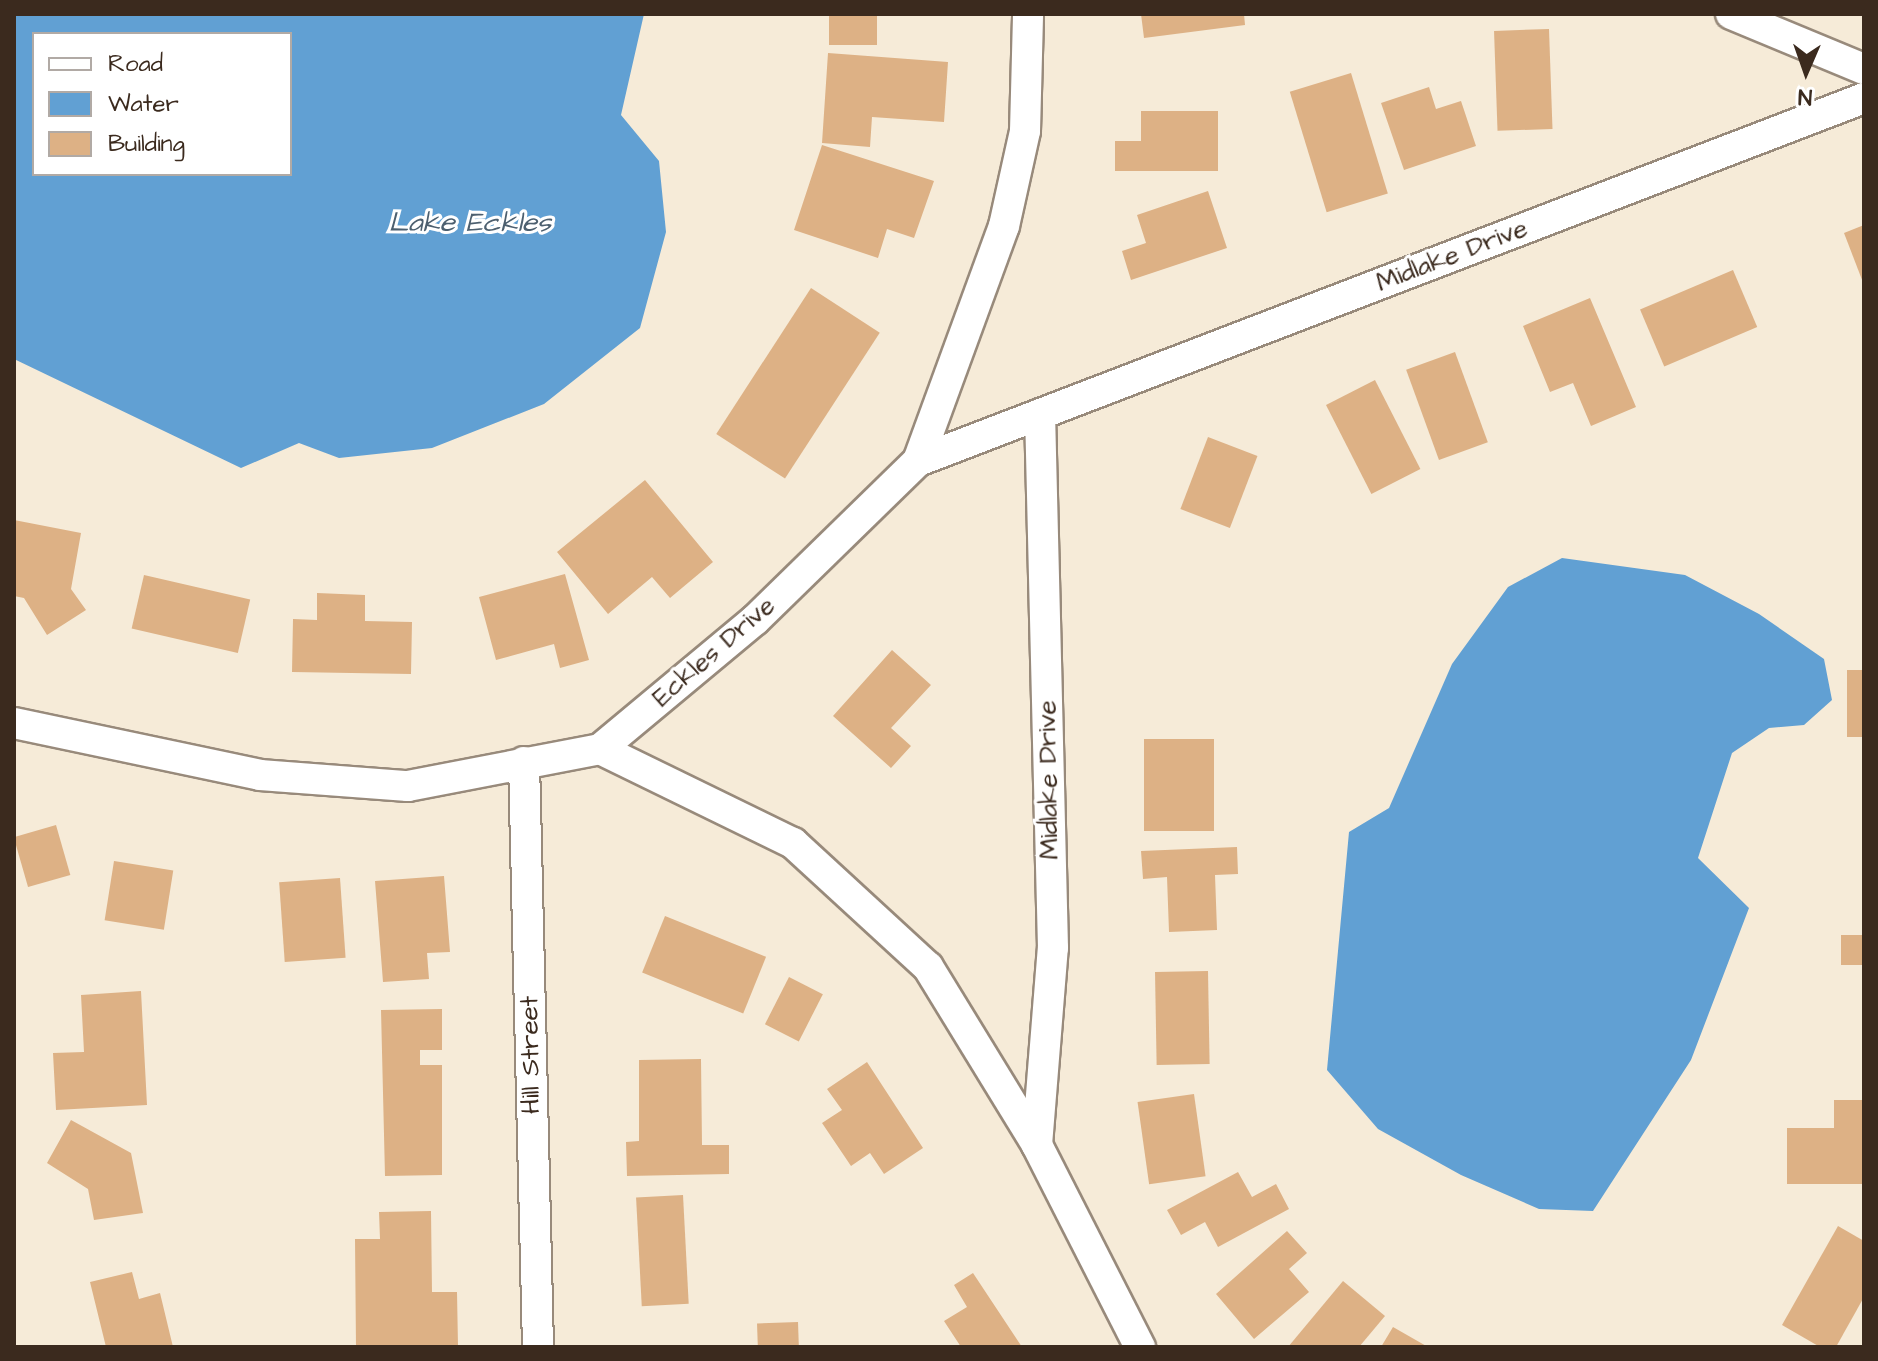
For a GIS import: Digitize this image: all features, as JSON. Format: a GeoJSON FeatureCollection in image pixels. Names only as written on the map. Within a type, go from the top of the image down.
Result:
{"type":"FeatureCollection","features":[{"type":"Feature","properties":{"kind":"street","name":"Eckles Drive"},"geometry":{"type":"LineString","coordinates":[[600,749],[755,620],[918,461],[1004,226],[1025,131],[1028,14]]}},
{"type":"Feature","properties":{"kind":"street"},"geometry":{"type":"LineString","coordinates":[[1731,14],[1864,69]]}},
{"type":"Feature","properties":{"kind":"street","name":"Midlake Drive"},"geometry":{"type":"LineString","coordinates":[[918,461],[1864,98]]}},
{"type":"Feature","properties":{"kind":"street","name":"Midlake Drive"},"geometry":{"type":"LineString","coordinates":[[1037,1145],[1053,948],[1040,414]]}},
{"type":"Feature","properties":{"kind":"street"},"geometry":{"type":"LineString","coordinates":[[14,723],[274,776],[408,786],[600,749],[793,843],[928,967],[1037,1145],[1140,1347]]}},
{"type":"Feature","properties":{"kind":"street","name":"Hill Street"},"geometry":{"type":"LineString","coordinates":[[524,762],[538,1347]]}},
{"type":"Feature","properties":{"kind":"water","name":"Lake Eckles"},"geometry":{"type":"Polygon","coordinates":[[[14,14],[644,14],[621,115],[659,161],[666,232],[640,328],[544,404],[432,448],[339,458],[299,443],[241,468],[14,359],[14,14]]]}},
{"type":"Feature","properties":{"kind":"water"},"geometry":{"type":"Polygon","coordinates":[[[1562,558],[1685,575],[1759,614],[1824,659],[1832,700],[1804,725],[1769,728],[1732,753],[1698,858],[1749,908],[1691,1060],[1593,1211],[1539,1209],[1461,1175],[1378,1129],[1327,1070],[1349,832],[1389,808],[1452,664],[1508,587],[1562,558]]]}},
{"type":"Feature","properties":{"kind":"building"},"geometry":{"type":"Polygon","coordinates":[[[829,14],[877,14],[877,45],[829,45],[829,14]]]}},
{"type":"Feature","properties":{"kind":"building"},"geometry":{"type":"Polygon","coordinates":[[[1141,14],[1244,14],[1245,25],[1144,38],[1141,14]]]}},
{"type":"Feature","properties":{"kind":"building"},"geometry":{"type":"Polygon","coordinates":[[[1549,29],[1552,129],[1498,131],[1494,31],[1549,29]]]}},
{"type":"Feature","properties":{"kind":"building"},"geometry":{"type":"Polygon","coordinates":[[[828,53],[948,62],[944,122],[872,117],[870,147],[822,143],[828,53]]]}},
{"type":"Feature","properties":{"kind":"building"},"geometry":{"type":"Polygon","coordinates":[[[1351,73],[1388,193],[1327,212],[1290,92],[1351,73]]]}},
{"type":"Feature","properties":{"kind":"building"},"geometry":{"type":"Polygon","coordinates":[[[1429,87],[1436,109],[1461,101],[1476,146],[1404,170],[1381,103],[1429,87]]]}},
{"type":"Feature","properties":{"kind":"building"},"geometry":{"type":"Polygon","coordinates":[[[1141,111],[1218,111],[1218,171],[1115,171],[1115,141],[1141,141],[1141,111]]]}},
{"type":"Feature","properties":{"kind":"building"},"geometry":{"type":"Polygon","coordinates":[[[822,145],[934,181],[914,238],[887,229],[878,258],[794,230],[822,145]]]}},
{"type":"Feature","properties":{"kind":"building"},"geometry":{"type":"Polygon","coordinates":[[[1208,191],[1227,248],[1131,280],[1122,251],[1146,243],[1137,215],[1208,191]]]}},
{"type":"Feature","properties":{"kind":"building"},"geometry":{"type":"Polygon","coordinates":[[[1864,225],[1864,285],[1844,233],[1864,225]]]}},
{"type":"Feature","properties":{"kind":"building"},"geometry":{"type":"Polygon","coordinates":[[[1733,270],[1757,327],[1664,367],[1640,309],[1733,270]]]}},
{"type":"Feature","properties":{"kind":"building"},"geometry":{"type":"Polygon","coordinates":[[[811,288],[880,333],[785,479],[716,434],[811,288]]]}},
{"type":"Feature","properties":{"kind":"building"},"geometry":{"type":"Polygon","coordinates":[[[1590,298],[1636,407],[1591,426],[1573,383],[1550,392],[1523,326],[1590,298]]]}},
{"type":"Feature","properties":{"kind":"building"},"geometry":{"type":"Polygon","coordinates":[[[1455,352],[1488,442],[1439,460],[1406,370],[1455,352]]]}},
{"type":"Feature","properties":{"kind":"building"},"geometry":{"type":"Polygon","coordinates":[[[1375,380],[1420,469],[1371,494],[1326,405],[1375,380]]]}},
{"type":"Feature","properties":{"kind":"building"},"geometry":{"type":"Polygon","coordinates":[[[1208,437],[1257,456],[1230,528],[1180,509],[1208,437]]]}},
{"type":"Feature","properties":{"kind":"building"},"geometry":{"type":"Polygon","coordinates":[[[645,480],[713,562],[670,598],[652,577],[608,614],[557,552],[645,480]]]}},
{"type":"Feature","properties":{"kind":"building"},"geometry":{"type":"Polygon","coordinates":[[[14,520],[81,533],[71,589],[86,610],[47,635],[24,598],[14,596],[14,520]]]}},
{"type":"Feature","properties":{"kind":"building"},"geometry":{"type":"Polygon","coordinates":[[[565,574],[589,660],[560,668],[554,644],[496,660],[479,597],[565,574]]]}},
{"type":"Feature","properties":{"kind":"building"},"geometry":{"type":"Polygon","coordinates":[[[144,575],[250,600],[238,653],[132,629],[144,575]]]}},
{"type":"Feature","properties":{"kind":"building"},"geometry":{"type":"Polygon","coordinates":[[[317,593],[365,595],[365,621],[412,622],[411,674],[292,672],[293,619],[317,620],[317,593]]]}},
{"type":"Feature","properties":{"kind":"building"},"geometry":{"type":"Polygon","coordinates":[[[892,650],[931,685],[891,728],[911,746],[891,768],[833,716],[892,650]]]}},
{"type":"Feature","properties":{"kind":"building"},"geometry":{"type":"Polygon","coordinates":[[[1847,670],[1864,670],[1864,737],[1847,737],[1847,670]]]}},
{"type":"Feature","properties":{"kind":"building"},"geometry":{"type":"Polygon","coordinates":[[[1144,739],[1214,739],[1214,831],[1144,831],[1144,739]]]}},
{"type":"Feature","properties":{"kind":"building"},"geometry":{"type":"Polygon","coordinates":[[[56,825],[70,875],[28,887],[14,837],[56,825]]]}},
{"type":"Feature","properties":{"kind":"building"},"geometry":{"type":"Polygon","coordinates":[[[1237,847],[1238,874],[1215,875],[1217,930],[1169,932],[1167,877],[1143,879],[1141,851],[1237,847]]]}},
{"type":"Feature","properties":{"kind":"building"},"geometry":{"type":"Polygon","coordinates":[[[114,861],[173,870],[164,930],[105,920],[114,861]]]}},
{"type":"Feature","properties":{"kind":"building"},"geometry":{"type":"Polygon","coordinates":[[[444,876],[450,952],[427,953],[429,979],[383,982],[375,881],[444,876]]]}},
{"type":"Feature","properties":{"kind":"building"},"geometry":{"type":"Polygon","coordinates":[[[340,878],[346,958],[285,962],[279,882],[340,878]]]}},
{"type":"Feature","properties":{"kind":"building"},"geometry":{"type":"Polygon","coordinates":[[[665,916],[766,957],[743,1013],[642,973],[665,916]]]}},
{"type":"Feature","properties":{"kind":"building"},"geometry":{"type":"Polygon","coordinates":[[[1841,935],[1864,935],[1864,965],[1841,965],[1841,935]]]}},
{"type":"Feature","properties":{"kind":"building"},"geometry":{"type":"Polygon","coordinates":[[[1208,971],[1210,1064],[1157,1065],[1155,972],[1208,971]]]}},
{"type":"Feature","properties":{"kind":"building"},"geometry":{"type":"Polygon","coordinates":[[[789,977],[823,994],[799,1041],[765,1024],[789,977]]]}},
{"type":"Feature","properties":{"kind":"building"},"geometry":{"type":"Polygon","coordinates":[[[141,991],[147,1105],[56,1110],[53,1053],[84,1052],[81,995],[141,991]]]}},
{"type":"Feature","properties":{"kind":"building"},"geometry":{"type":"Polygon","coordinates":[[[442,1009],[442,1050],[420,1050],[420,1065],[442,1065],[442,1175],[385,1176],[381,1010],[442,1009]]]}},
{"type":"Feature","properties":{"kind":"building"},"geometry":{"type":"Polygon","coordinates":[[[701,1059],[702,1145],[729,1145],[729,1174],[627,1176],[626,1142],[639,1141],[639,1060],[701,1059]]]}},
{"type":"Feature","properties":{"kind":"building"},"geometry":{"type":"Polygon","coordinates":[[[867,1062],[923,1148],[884,1174],[870,1153],[851,1166],[822,1123],[842,1110],[827,1089],[867,1062]]]}},
{"type":"Feature","properties":{"kind":"building"},"geometry":{"type":"Polygon","coordinates":[[[1194,1094],[1206,1176],[1149,1184],[1138,1102],[1194,1094]]]}},
{"type":"Feature","properties":{"kind":"building"},"geometry":{"type":"Polygon","coordinates":[[[1834,1100],[1864,1100],[1864,1184],[1787,1184],[1787,1128],[1834,1128],[1834,1100]]]}},
{"type":"Feature","properties":{"kind":"building"},"geometry":{"type":"Polygon","coordinates":[[[71,1120],[131,1153],[143,1213],[94,1220],[88,1189],[47,1163],[71,1120]]]}},
{"type":"Feature","properties":{"kind":"building"},"geometry":{"type":"Polygon","coordinates":[[[1238,1172],[1252,1197],[1276,1184],[1289,1209],[1218,1247],[1205,1222],[1181,1235],[1167,1210],[1238,1172]]]}},
{"type":"Feature","properties":{"kind":"building"},"geometry":{"type":"Polygon","coordinates":[[[683,1195],[689,1304],[642,1306],[636,1197],[683,1195]]]}},
{"type":"Feature","properties":{"kind":"building"},"geometry":{"type":"Polygon","coordinates":[[[431,1211],[432,1292],[457,1292],[458,1346],[356,1347],[355,1239],[380,1239],[379,1212],[431,1211]]]}},
{"type":"Feature","properties":{"kind":"building"},"geometry":{"type":"Polygon","coordinates":[[[1838,1226],[1864,1241],[1864,1297],[1836,1347],[1820,1347],[1782,1325],[1838,1226]]]}},
{"type":"Feature","properties":{"kind":"building"},"geometry":{"type":"Polygon","coordinates":[[[1287,1231],[1307,1253],[1289,1269],[1309,1292],[1254,1339],[1216,1294],[1287,1231]]]}},
{"type":"Feature","properties":{"kind":"building"},"geometry":{"type":"Polygon","coordinates":[[[132,1272],[139,1299],[160,1293],[173,1347],[106,1347],[90,1282],[132,1272]]]}},
{"type":"Feature","properties":{"kind":"building"},"geometry":{"type":"Polygon","coordinates":[[[973,1273],[1022,1347],[961,1347],[944,1321],[967,1307],[954,1285],[973,1273]]]}},
{"type":"Feature","properties":{"kind":"building"},"geometry":{"type":"Polygon","coordinates":[[[1343,1281],[1385,1316],[1359,1347],[1288,1347],[1343,1281]]]}},
{"type":"Feature","properties":{"kind":"building"},"geometry":{"type":"Polygon","coordinates":[[[798,1322],[799,1347],[758,1347],[757,1323],[798,1322]]]}},
{"type":"Feature","properties":{"kind":"building"},"geometry":{"type":"Polygon","coordinates":[[[1393,1327],[1428,1347],[1381,1347],[1393,1327]]]}}]}
